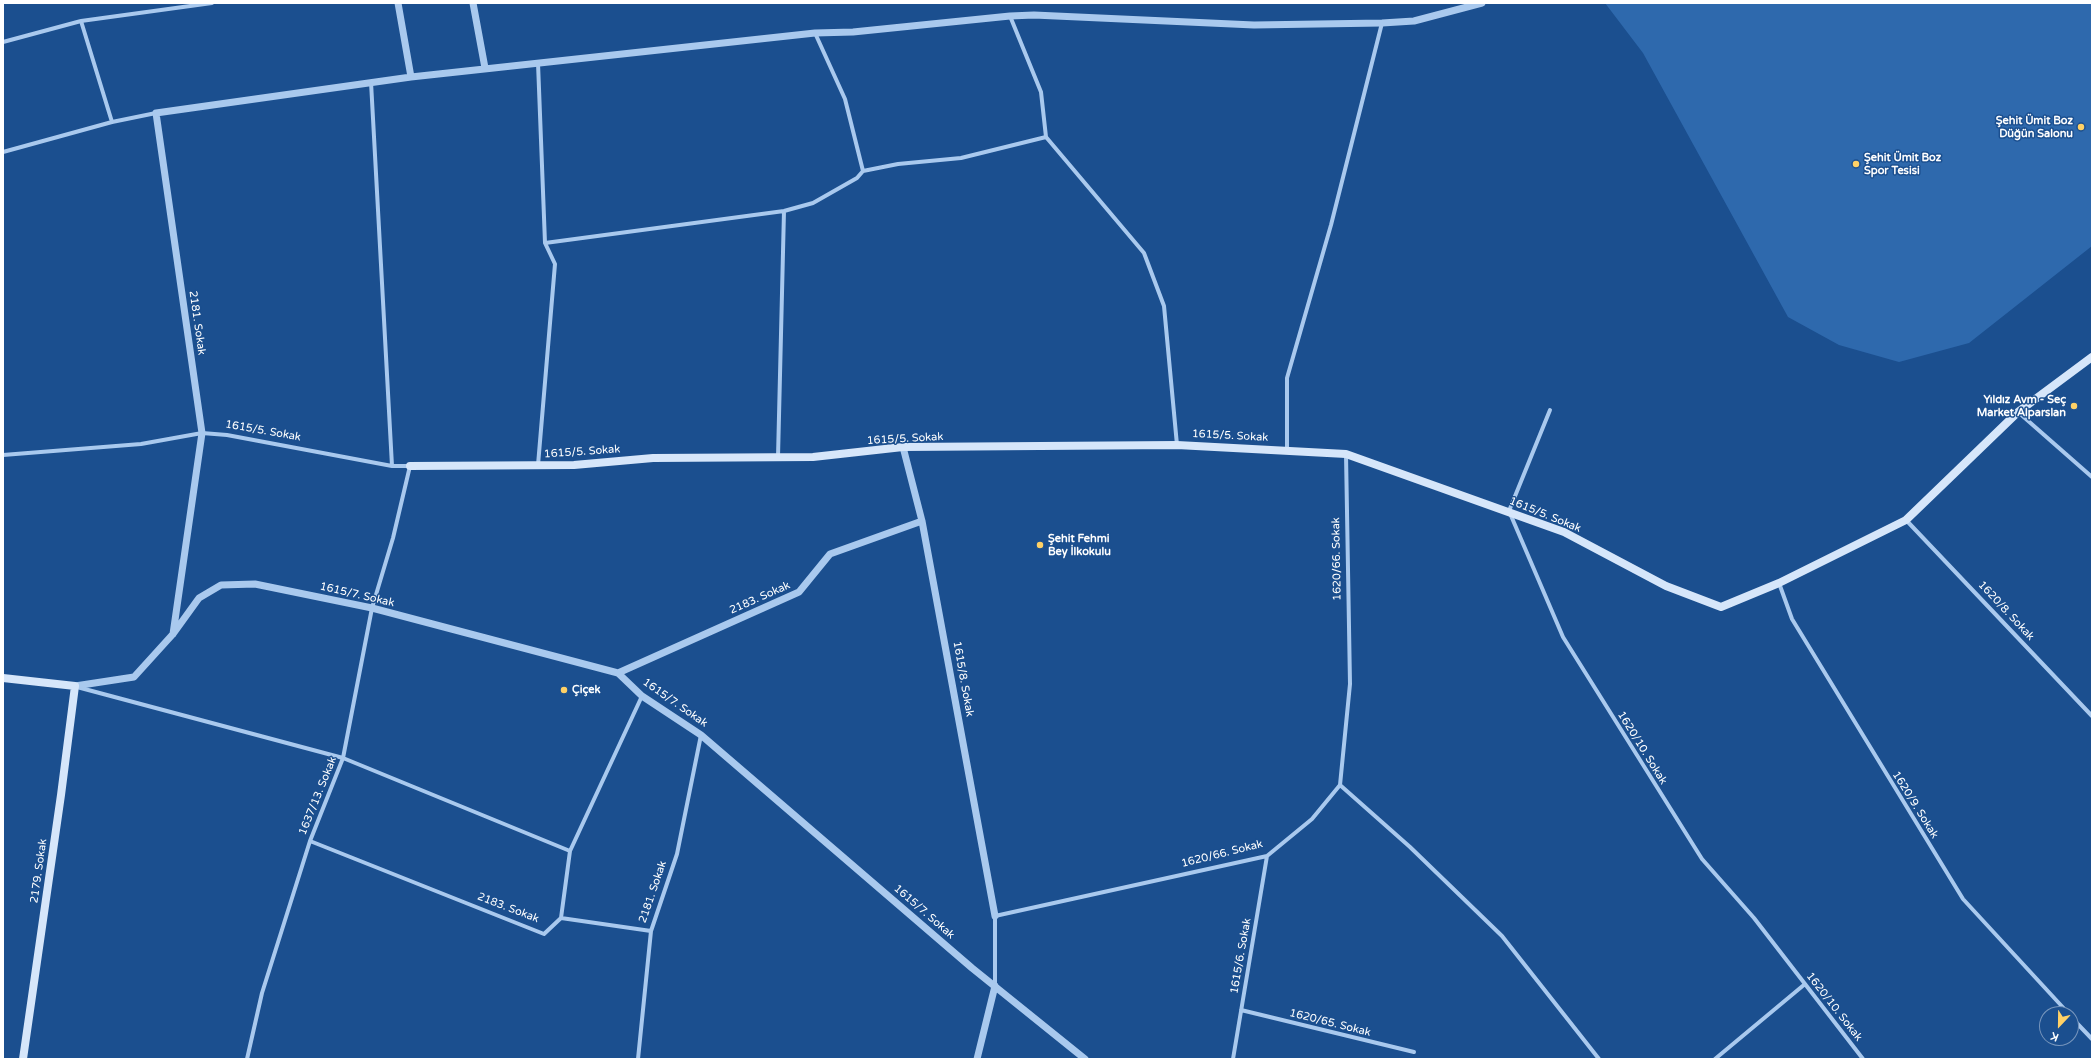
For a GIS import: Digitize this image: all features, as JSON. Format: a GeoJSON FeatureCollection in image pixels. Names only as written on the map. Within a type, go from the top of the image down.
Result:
{"type":"FeatureCollection","features":[{"type":"Feature","properties":{"kind":"main road"},"geometry":{"type":"LineString","coordinates":[[2018,412],[2092,357]]}},
{"type":"Feature","properties":{"kind":"main road","name":"1615/5. Sokak"},"geometry":{"type":"LineString","coordinates":[[410,466],[538,466],[574,465],[653,458],[813,457],[903,448],[1177,445],[1346,454],[1509,511],[1564,532],[1666,586],[1721,607],[1779,583],[1906,520],[2018,412]]}},
{"type":"Feature","properties":{"kind":"main road"},"geometry":{"type":"LineString","coordinates":[[3,678],[75,686]]}},
{"type":"Feature","properties":{"kind":"main road","name":"2179. Sokak"},"geometry":{"type":"LineString","coordinates":[[23,1059],[62,795],[75,686]]}},
{"type":"Feature","properties":{"kind":"street"},"geometry":{"type":"LineString","coordinates":[[3,42],[80,21],[212,3]]}},
{"type":"Feature","properties":{"kind":"street"},"geometry":{"type":"LineString","coordinates":[[398,3],[411,77]]}},
{"type":"Feature","properties":{"kind":"street"},"geometry":{"type":"LineString","coordinates":[[473,3],[485,68]]}},
{"type":"Feature","properties":{"kind":"street"},"geometry":{"type":"LineString","coordinates":[[3,152],[112,122],[156,112],[371,82],[485,68],[815,32],[853,32],[1010,16],[1034,15],[1254,25],[1382,23],[1414,21],[1482,3]]}},
{"type":"Feature","properties":{"kind":"street"},"geometry":{"type":"LineString","coordinates":[[1010,16],[1042,92],[1046,137],[1144,253],[1164,306],[1177,445]]}},
{"type":"Feature","properties":{"kind":"street"},"geometry":{"type":"LineString","coordinates":[[80,21],[112,122]]}},
{"type":"Feature","properties":{"kind":"street"},"geometry":{"type":"LineString","coordinates":[[1287,450],[1287,378],[1331,225],[1382,23]]}},
{"type":"Feature","properties":{"kind":"street"},"geometry":{"type":"LineString","coordinates":[[815,32],[845,100],[863,171]]}},
{"type":"Feature","properties":{"kind":"street"},"geometry":{"type":"LineString","coordinates":[[538,63],[545,243],[555,264],[538,466]]}},
{"type":"Feature","properties":{"kind":"street"},"geometry":{"type":"LineString","coordinates":[[371,82],[392,466]]}},
{"type":"Feature","properties":{"kind":"street","name":"2181. Sokak"},"geometry":{"type":"LineString","coordinates":[[156,112],[202,433],[173,634]]}},
{"type":"Feature","properties":{"kind":"street"},"geometry":{"type":"LineString","coordinates":[[545,243],[784,211],[812,203],[857,178],[863,171],[898,164],[961,158],[1046,137]]}},
{"type":"Feature","properties":{"kind":"street"},"geometry":{"type":"LineString","coordinates":[[778,458],[784,211]]}},
{"type":"Feature","properties":{"kind":"street"},"geometry":{"type":"LineString","coordinates":[[1509,511],[1550,410]]}},
{"type":"Feature","properties":{"kind":"street"},"geometry":{"type":"LineString","coordinates":[[2018,412],[2092,477]]}},
{"type":"Feature","properties":{"kind":"street","name":"1615/5. Sokak"},"geometry":{"type":"LineString","coordinates":[[3,455],[141,444],[202,433],[227,435],[392,466],[410,466]]}},
{"type":"Feature","properties":{"kind":"street","name":"1615/8. Sokak"},"geometry":{"type":"LineString","coordinates":[[903,448],[922,520],[995,916]]}},
{"type":"Feature","properties":{"kind":"street","name":"1620/66. Sokak"},"geometry":{"type":"LineString","coordinates":[[995,916],[1267,856],[1312,819],[1340,785],[1350,684],[1346,454]]}},
{"type":"Feature","properties":{"kind":"street","name":"1637/13. Sokak"},"geometry":{"type":"LineString","coordinates":[[247,1059],[262,993],[310,841],[343,758],[372,608],[393,538],[410,466]]}},
{"type":"Feature","properties":{"kind":"street","name":"1620/10. Sokak"},"geometry":{"type":"LineString","coordinates":[[1509,511],[1564,637],[1618,728],[1702,858],[1754,918],[1863,1059]]}},
{"type":"Feature","properties":{"kind":"street","name":"2183. Sokak"},"geometry":{"type":"LineString","coordinates":[[618,673],[799,592],[830,554],[922,520]]}},
{"type":"Feature","properties":{"kind":"street","name":"1620/8. Sokak"},"geometry":{"type":"LineString","coordinates":[[1906,520],[2092,716]]}},
{"type":"Feature","properties":{"kind":"street","name":"1620/9. Sokak"},"geometry":{"type":"LineString","coordinates":[[1779,583],[1792,619],[1963,899],[2062,1006]]}},
{"type":"Feature","properties":{"kind":"street","name":"1615/7. Sokak"},"geometry":{"type":"LineString","coordinates":[[173,634],[199,598],[221,585],[256,584],[372,608],[618,673],[642,696],[701,735],[995,986],[1085,1059]]}},
{"type":"Feature","properties":{"kind":"street"},"geometry":{"type":"LineString","coordinates":[[75,686],[134,677],[173,634]]}},
{"type":"Feature","properties":{"kind":"street"},"geometry":{"type":"LineString","coordinates":[[75,686],[343,758],[570,851]]}},
{"type":"Feature","properties":{"kind":"street"},"geometry":{"type":"LineString","coordinates":[[642,696],[570,851],[561,918],[651,931]]}},
{"type":"Feature","properties":{"kind":"street","name":"2181. Sokak"},"geometry":{"type":"LineString","coordinates":[[638,1059],[651,931],[677,854],[701,735]]}},
{"type":"Feature","properties":{"kind":"street"},"geometry":{"type":"LineString","coordinates":[[1340,785],[1410,847],[1502,936],[1599,1059]]}},
{"type":"Feature","properties":{"kind":"street","name":"2183. Sokak"},"geometry":{"type":"LineString","coordinates":[[310,841],[544,934],[561,918]]}},
{"type":"Feature","properties":{"kind":"street","name":"1615/6. Sokak"},"geometry":{"type":"LineString","coordinates":[[1233,1059],[1267,856]]}},
{"type":"Feature","properties":{"kind":"street"},"geometry":{"type":"LineString","coordinates":[[977,1059],[995,986],[995,916]]}},
{"type":"Feature","properties":{"kind":"street"},"geometry":{"type":"LineString","coordinates":[[1715,1059],[1805,984]]}},
{"type":"Feature","properties":{"kind":"street","name":"1620/65. Sokak"},"geometry":{"type":"LineString","coordinates":[[1242,1010],[1414,1052]]}},
{"type":"Feature","properties":{"kind":"street"},"geometry":{"type":"LineString","coordinates":[[2079,1025],[2092,1039]]}},
{"type":"Feature","properties":{"kind":"shaded area"},"geometry":{"type":"Polygon","coordinates":[[[1605,3],[2092,3],[2092,246],[1969,343],[1899,362],[1839,345],[1788,317],[1643,53],[1605,3]]]}},
{"type":"Feature","properties":{"kind":"place","name":"Şehit Ümit Boz Düğün Salonu"},"geometry":{"type":"Point","coordinates":[2081,127]}},
{"type":"Feature","properties":{"kind":"place","name":"Şehit Ümit Boz Spor Tesisi"},"geometry":{"type":"Point","coordinates":[1856,164]}},
{"type":"Feature","properties":{"kind":"place","name":"Yıldız Avm - Seç Market Alparslan"},"geometry":{"type":"Point","coordinates":[2074,406]}},
{"type":"Feature","properties":{"kind":"place","name":"Şehit Fehmi Bey İlkokulu"},"geometry":{"type":"Point","coordinates":[1040,545]}},
{"type":"Feature","properties":{"kind":"place","name":"Çiçek"},"geometry":{"type":"Point","coordinates":[564,690]}}]}
